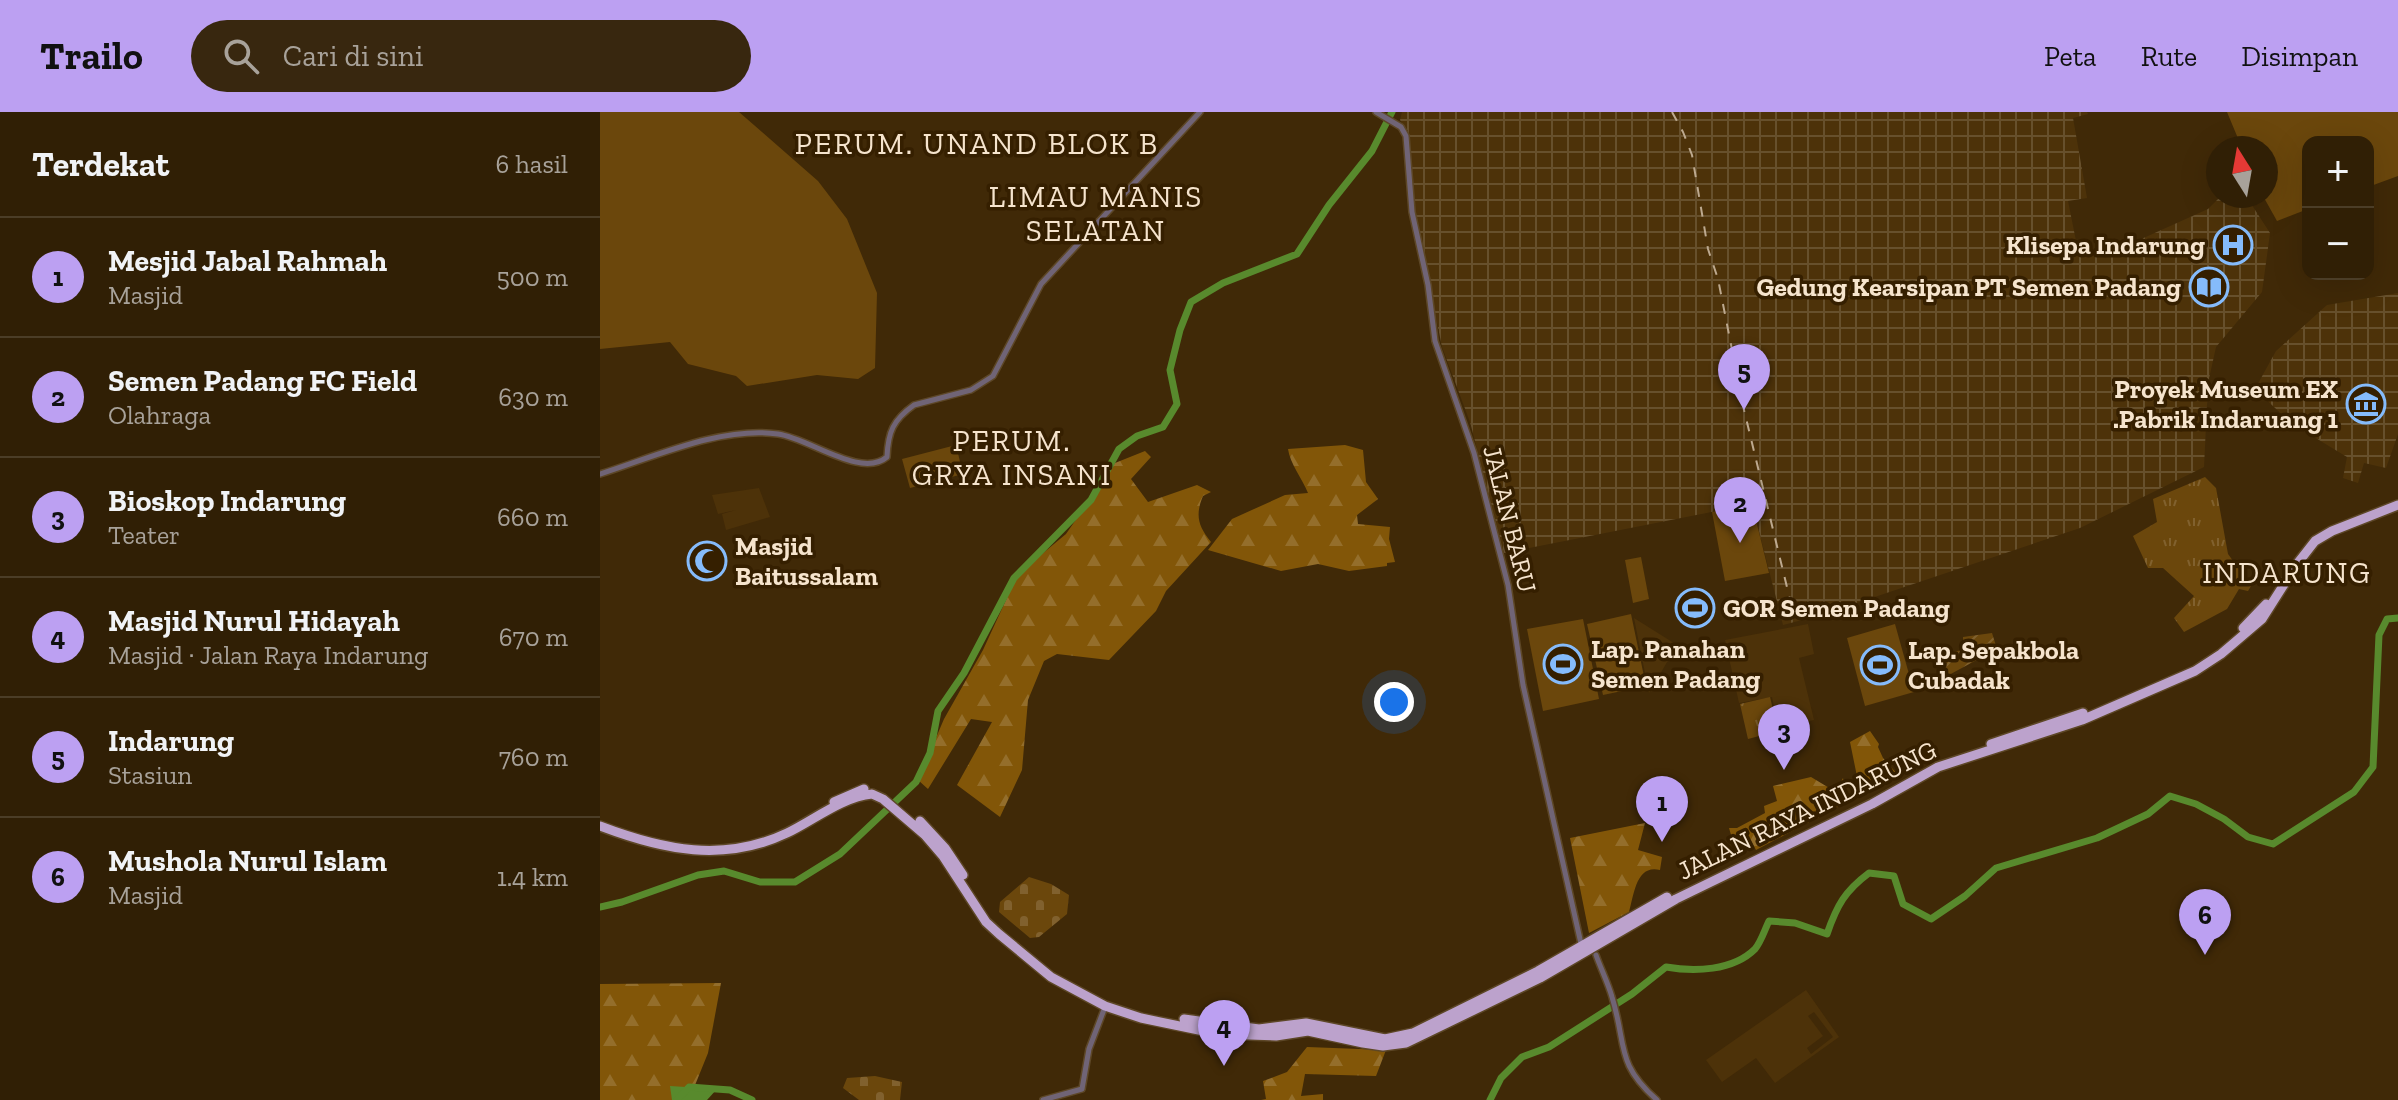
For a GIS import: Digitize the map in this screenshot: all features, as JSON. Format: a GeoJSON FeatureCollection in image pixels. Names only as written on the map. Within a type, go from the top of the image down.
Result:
{"type":"FeatureCollection","features":[{"type":"Feature","properties":{"kind":"highway","name":"JALAN RAYA INDARUNG"},"geometry":{"type":"LineString","coordinates":[[600,823],[636,838],[712,852],[743,849],[772,839],[804,821],[865,795],[885,797],[954,859],[993,922],[1038,961],[1105,1006],[1141,1018],[1218,1034],[1276,1036],[1308,1031],[1383,1046],[1406,1043],[1540,978],[1668,897],[1864,802],[1931,763],[1987,748],[2093,710],[2194,666],[2230,640],[2279,590],[2315,541],[2332,531],[2398,505]]}},
{"type":"Feature","properties":{"kind":"highway","name":"JALAN RAYA INDARUNG"},"geometry":{"type":"LineString","coordinates":[[1072,986],[1129,1010],[1146,1013],[1259,1029],[1306,1023],[1388,1039],[1413,1033],[1583,949]]}},
{"type":"Feature","properties":{"kind":"street"},"geometry":{"type":"LineString","coordinates":[[600,474],[717,438],[744,434],[788,436],[856,463],[881,461],[887,457],[891,427],[907,410],[914,405],[971,390],[997,372],[1041,284],[1200,112]]}},
{"type":"Feature","properties":{"kind":"street","name":"JALAN BARU"},"geometry":{"type":"LineString","coordinates":[[1377,113],[1401,127],[1406,136],[1412,212],[1437,346],[1474,453],[1508,585],[1523,685],[1583,949]]}},
{"type":"Feature","properties":{"kind":"street"},"geometry":{"type":"LineString","coordinates":[[1596,955],[1613,998],[1628,1068],[1657,1100]]}},
{"type":"Feature","properties":{"kind":"street"},"geometry":{"type":"LineString","coordinates":[[1043,1100],[1082,1089],[1087,1058],[1105,1006]]}},
{"type":"Feature","properties":{"kind":"shaded area"},"geometry":{"type":"Polygon","coordinates":[[[1402,112],[2087,112],[2073,118],[2087,198],[2068,201],[2079,256],[2128,245],[2209,208],[2254,208],[2270,233],[2262,292],[2216,347],[2208,383],[2204,467],[2080,528],[1783,625],[1752,504],[1504,553],[1470,422],[1442,347],[1411,195],[1408,131],[1400,120],[1402,112]]]}},
{"type":"Feature","properties":{"kind":"shaded area"},"geometry":{"type":"Polygon","coordinates":[[[2398,293],[2398,434],[2386,468],[2364,463],[2358,483],[2343,478],[2347,457],[2291,423],[2255,389],[2276,351],[2327,305],[2398,293]]]}},
{"type":"Feature","properties":{"kind":"shaded area"},"geometry":{"type":"Polygon","coordinates":[[[759,488],[770,517],[726,530],[722,514],[736,510],[718,514],[712,495],[759,488]]]}},
{"type":"Feature","properties":{"kind":"shaded area"},"geometry":{"type":"Polygon","coordinates":[[[1634,618],[1677,645],[1649,693],[1634,618]]]}},
{"type":"Feature","properties":{"kind":"shaded area"},"geometry":{"type":"Polygon","coordinates":[[[1808,624],[1814,654],[1799,658],[1814,720],[1778,727],[1772,697],[1739,703],[1725,640],[1808,624]]]}},
{"type":"Feature","properties":{"kind":"shaded area"},"geometry":{"type":"Polygon","coordinates":[[[1806,990],[1839,1037],[1775,1083],[1756,1058],[1722,1082],[1706,1060],[1806,990]],[[1814,1012],[1808,1016],[1823,1036],[1807,1048],[1811,1054],[1833,1037],[1814,1012]]]}},
{"type":"Feature","properties":{"kind":"shaded area"},"geometry":{"type":"Polygon","coordinates":[[[670,1086],[717,1089],[707,1100],[672,1100],[670,1086]]]}},
{"type":"Feature","properties":{"kind":"green space"},"geometry":{"type":"Polygon","coordinates":[[[600,112],[739,112],[818,181],[847,219],[877,293],[875,368],[858,379],[817,375],[747,386],[736,376],[688,364],[670,342],[600,349],[600,112]]]}},
{"type":"Feature","properties":{"kind":"green space"},"geometry":{"type":"Polygon","coordinates":[[[2227,112],[2398,112],[2398,176],[2374,185],[2374,136],[2302,136],[2302,211],[2277,221],[2270,208],[2278,208],[2278,136],[2237,136],[2227,112]]]}},
{"type":"Feature","properties":{"kind":"green space"},"geometry":{"type":"Polygon","coordinates":[[[956,445],[963,474],[910,488],[902,459],[956,445]]]}},
{"type":"Feature","properties":{"kind":"green space"},"geometry":{"type":"Polygon","coordinates":[[[1345,445],[1363,450],[1366,482],[1378,499],[1357,515],[1358,524],[1390,527],[1389,539],[1395,562],[1349,571],[1318,564],[1281,571],[1208,550],[1232,519],[1285,495],[1308,493],[1288,449],[1345,445]]]}},
{"type":"Feature","properties":{"kind":"green space"},"geometry":{"type":"Polygon","coordinates":[[[1145,451],[1151,457],[1131,479],[1148,502],[1197,485],[1211,492],[1203,496],[1199,515],[1203,531],[1211,542],[1166,591],[1156,611],[1109,660],[1057,654],[1044,661],[1028,700],[1022,770],[1000,817],[957,785],[992,722],[971,719],[928,789],[918,780],[944,719],[983,650],[1018,574],[1066,534],[1115,463],[1145,451]]]}},
{"type":"Feature","properties":{"kind":"green space"},"geometry":{"type":"Polygon","coordinates":[[[2205,477],[2216,488],[2228,554],[2251,586],[2248,591],[2239,589],[2227,609],[2184,632],[2174,618],[2194,596],[2163,568],[2148,568],[2133,536],[2157,522],[2153,499],[2205,477]]]}},
{"type":"Feature","properties":{"kind":"green space"},"geometry":{"type":"Polygon","coordinates":[[[1752,504],[1769,573],[1725,581],[1712,512],[1752,504]]]}},
{"type":"Feature","properties":{"kind":"green space"},"geometry":{"type":"Polygon","coordinates":[[[1641,557],[1649,599],[1633,603],[1625,560],[1641,557]]]}},
{"type":"Feature","properties":{"kind":"green space"},"geometry":{"type":"Polygon","coordinates":[[[1631,614],[1646,686],[1603,695],[1587,624],[1631,614]]]}},
{"type":"Feature","properties":{"kind":"green space","name":"Lap. Panahan Semen Padang"},"geometry":{"type":"Polygon","coordinates":[[[1583,619],[1599,699],[1543,711],[1527,629],[1583,619]]]}},
{"type":"Feature","properties":{"kind":"green space","name":"Lap. Sepakbola Cubadak"},"geometry":{"type":"Polygon","coordinates":[[[1895,624],[1914,692],[1865,706],[1847,638],[1895,624]]]}},
{"type":"Feature","properties":{"kind":"green space"},"geometry":{"type":"Polygon","coordinates":[[[1992,633],[1997,649],[1947,676],[1940,654],[1963,650],[1963,637],[1992,633]]]}},
{"type":"Feature","properties":{"kind":"green space"},"geometry":{"type":"Polygon","coordinates":[[[1770,697],[1778,731],[1748,739],[1740,704],[1770,697]]]}},
{"type":"Feature","properties":{"kind":"green space"},"geometry":{"type":"Polygon","coordinates":[[[1870,731],[1879,744],[1883,758],[1899,776],[1861,796],[1850,742],[1870,731]]]}},
{"type":"Feature","properties":{"kind":"green space"},"geometry":{"type":"Polygon","coordinates":[[[1811,777],[1836,792],[1843,778],[1847,802],[1756,850],[1751,841],[1734,845],[1729,828],[1737,828],[1765,813],[1764,806],[1777,801],[1773,786],[1811,777]]]}},
{"type":"Feature","properties":{"kind":"green space"},"geometry":{"type":"Polygon","coordinates":[[[1645,823],[1638,850],[1662,857],[1660,870],[1652,869],[1641,876],[1629,912],[1589,933],[1570,838],[1645,823]]]}},
{"type":"Feature","properties":{"kind":"green space"},"geometry":{"type":"Polygon","coordinates":[[[1029,877],[1051,884],[1069,895],[1067,914],[1039,937],[1030,938],[999,912],[1000,902],[1029,877]]]}},
{"type":"Feature","properties":{"kind":"green space"},"geometry":{"type":"Polygon","coordinates":[[[721,983],[708,1053],[689,1100],[600,1100],[600,984],[721,983]]]}},
{"type":"Feature","properties":{"kind":"green space"},"geometry":{"type":"Polygon","coordinates":[[[1307,1047],[1386,1050],[1376,1076],[1305,1074],[1301,1096],[1323,1094],[1323,1100],[1261,1100],[1266,1099],[1263,1081],[1287,1072],[1307,1047]]]}},
{"type":"Feature","properties":{"kind":"green space"},"geometry":{"type":"Polygon","coordinates":[[[875,1076],[902,1082],[900,1100],[859,1100],[843,1088],[847,1078],[875,1076]]]}},
{"type":"Feature","properties":{"kind":"waterway"},"geometry":{"type":"LineString","coordinates":[[600,907],[698,875],[724,871],[760,882],[795,882],[840,854],[916,782],[930,753],[938,711],[964,673],[1014,578],[1091,500],[1119,449],[1137,436],[1163,427],[1177,404],[1170,370],[1191,302],[1223,283],[1297,254],[1329,205],[1372,151],[1392,112]]}},
{"type":"Feature","properties":{"kind":"waterway"},"geometry":{"type":"LineString","coordinates":[[1490,1100],[1501,1078],[1522,1057],[1549,1047],[1632,994],[1666,967],[1701,969],[1736,962],[1755,949],[1769,921],[1795,923],[1827,934],[1843,899],[1869,873],[1894,876],[1903,904],[1931,919],[1965,896],[1996,868],[2097,838],[2148,814],[2170,796],[2196,804],[2248,837],[2273,844],[2354,792],[2373,767],[2379,635],[2387,619],[2398,618]]}},
{"type":"Feature","properties":{"kind":"waterway"},"geometry":{"type":"LineString","coordinates":[[677,1100],[689,1087],[730,1090],[752,1100]]}},
{"type":"Feature","properties":{"kind":"railway"},"geometry":{"type":"LineString","coordinates":[[1672,112],[1692,155],[1708,249],[1718,279],[1744,410],[1793,612]]}},
{"type":"Feature","properties":{"kind":"place","name":"Klisepa Indarung"},"geometry":{"type":"Point","coordinates":[2233,245]}},
{"type":"Feature","properties":{"kind":"place","name":"Gedung Kearsipan PT Semen Padang"},"geometry":{"type":"Point","coordinates":[2209,287]}},
{"type":"Feature","properties":{"kind":"place","name":"Proyek Museum EX .Pabrik Indaruang 1"},"geometry":{"type":"Point","coordinates":[2366,404]}},
{"type":"Feature","properties":{"kind":"place","name":"Indarung"},"geometry":{"type":"Point","coordinates":[1744,410]}},
{"type":"Feature","properties":{"kind":"place","name":"Semen Padang FC Field"},"geometry":{"type":"Point","coordinates":[1740,543]}},
{"type":"Feature","properties":{"kind":"place","name":"Masjid Baitussalam"},"geometry":{"type":"Point","coordinates":[707,561]}},
{"type":"Feature","properties":{"kind":"place","name":"GOR Semen Padang"},"geometry":{"type":"Point","coordinates":[1695,608]}},
{"type":"Feature","properties":{"kind":"place","name":"Lap. Panahan Semen Padang"},"geometry":{"type":"Point","coordinates":[1563,664]}},
{"type":"Feature","properties":{"kind":"place","name":"Lap. Sepakbola Cubadak"},"geometry":{"type":"Point","coordinates":[1880,665]}},
{"type":"Feature","properties":{"kind":"place","name":"Bioskop Indarung"},"geometry":{"type":"Point","coordinates":[1784,770]}},
{"type":"Feature","properties":{"kind":"place","name":"Mesjid Jabal Rahmah"},"geometry":{"type":"Point","coordinates":[1662,842]}},
{"type":"Feature","properties":{"kind":"place","name":"Mushola Nurul Islam"},"geometry":{"type":"Point","coordinates":[2205,955]}},
{"type":"Feature","properties":{"kind":"place","name":"Masjid Nurul Hidayah"},"geometry":{"type":"Point","coordinates":[1224,1066]}},
{"type":"Feature","properties":{"kind":"district","name":"PERUM. UNAND BLOK B"},"geometry":{"type":"Point","coordinates":[977,144]}},
{"type":"Feature","properties":{"kind":"district","name":"LIMAU MANIS SELATAN"},"geometry":{"type":"Point","coordinates":[1096,214]}},
{"type":"Feature","properties":{"kind":"district","name":"PERUM. GRYA INSANI"},"geometry":{"type":"Point","coordinates":[1012,458]}},
{"type":"Feature","properties":{"kind":"district","name":"INDARUNG"},"geometry":{"type":"Point","coordinates":[2287,573]}}]}
